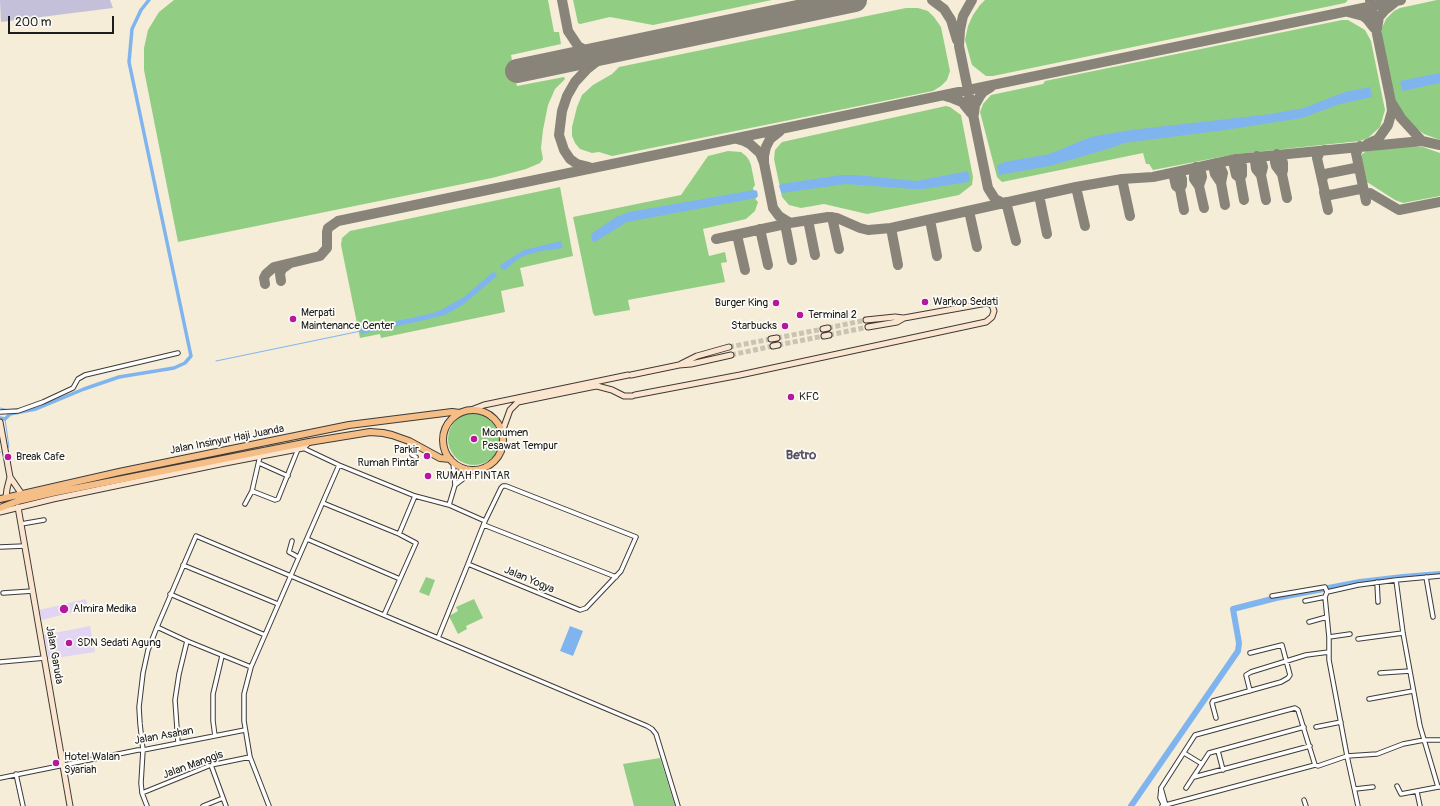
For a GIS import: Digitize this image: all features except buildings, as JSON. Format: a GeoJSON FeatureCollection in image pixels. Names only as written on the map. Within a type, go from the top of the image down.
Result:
{"type":"FeatureCollection","features":[{"type":"Feature","properties":{"kind":"highway"},"geometry":{"type":"LineString","coordinates":[[478,410],[491,415],[500,425],[503,444],[499,456],[485,468],[472,470],[458,466],[451,461],[444,448],[444,434],[449,422],[460,413],[478,410]]}},
{"type":"Feature","properties":{"kind":"highway","name":"Jalan Insinyur Haji Juanda"},"geometry":{"type":"LineString","coordinates":[[3,498],[119,472],[374,421],[452,412],[460,413]]}},
{"type":"Feature","properties":{"kind":"highway","name":"Jalan Insinyur Haji Juanda"},"geometry":{"type":"LineString","coordinates":[[0,508],[18,501],[53,496],[121,480],[289,446],[376,432],[409,441],[440,458],[451,461]]}},
{"type":"Feature","properties":{"kind":"highway"},"geometry":{"type":"LineString","coordinates":[[288,438],[289,446]]}},
{"type":"Feature","properties":{"kind":"highway"},"geometry":{"type":"LineString","coordinates":[[119,472],[121,480]]}},
{"type":"Feature","properties":{"kind":"street"},"geometry":{"type":"LineString","coordinates":[[502,432],[510,410],[518,402],[597,386],[612,390],[624,396],[634,395],[986,322],[991,319],[994,312],[992,305],[987,303],[904,318],[897,322],[868,327]]}},
{"type":"Feature","properties":{"kind":"street"},"geometry":{"type":"LineString","coordinates":[[866,320],[896,316],[904,318]]}},
{"type":"Feature","properties":{"kind":"street"},"geometry":{"type":"LineString","coordinates":[[679,365],[690,358],[730,347]]}},
{"type":"Feature","properties":{"kind":"street"},"geometry":{"type":"LineString","coordinates":[[0,412],[26,409],[59,395],[74,387],[80,377],[178,353]]}},
{"type":"Feature","properties":{"kind":"street"},"geometry":{"type":"LineString","coordinates":[[471,410],[484,405],[731,355]]}},
{"type":"Feature","properties":{"kind":"street"},"geometry":{"type":"LineString","coordinates":[[0,422],[2,448],[10,477],[21,493]]}},
{"type":"Feature","properties":{"kind":"street"},"geometry":{"type":"LineString","coordinates":[[409,441],[412,455],[416,457]]}},
{"type":"Feature","properties":{"kind":"street"},"geometry":{"type":"LineString","coordinates":[[252,491],[277,500],[300,449],[309,442]]}},
{"type":"Feature","properties":{"kind":"street"},"geometry":{"type":"LineString","coordinates":[[300,449],[415,496],[449,506],[484,523],[616,577],[622,571],[636,538],[635,536],[506,486],[501,488],[484,523],[438,638]]}},
{"type":"Feature","properties":{"kind":"street","name":"Jalan Insinyur Haji Juanda"},"geometry":{"type":"LineString","coordinates":[[0,512],[53,496],[300,449]]}},
{"type":"Feature","properties":{"kind":"street"},"geometry":{"type":"LineString","coordinates":[[245,504],[252,491],[260,456]]}},
{"type":"Feature","properties":{"kind":"street"},"geometry":{"type":"LineString","coordinates":[[449,506],[455,485],[451,461]]}},
{"type":"Feature","properties":{"kind":"street"},"geometry":{"type":"LineString","coordinates":[[259,463],[288,476]]}},
{"type":"Feature","properties":{"kind":"street"},"geometry":{"type":"LineString","coordinates":[[269,806],[250,757],[245,730],[243,706],[244,694],[252,667],[278,604],[288,575],[307,539],[339,465]]}},
{"type":"Feature","properties":{"kind":"street"},"geometry":{"type":"LineString","coordinates":[[455,485],[472,470]]}},
{"type":"Feature","properties":{"kind":"street"},"geometry":{"type":"LineString","coordinates":[[3,498],[10,477]]}},
{"type":"Feature","properties":{"kind":"street"},"geometry":{"type":"LineString","coordinates":[[399,534],[415,496]]}},
{"type":"Feature","properties":{"kind":"street"},"geometry":{"type":"LineString","coordinates":[[323,503],[399,534],[416,543],[384,615]]}},
{"type":"Feature","properties":{"kind":"street","name":"Jalan Garuda"},"geometry":{"type":"LineString","coordinates":[[18,507],[70,806]]}},
{"type":"Feature","properties":{"kind":"street"},"geometry":{"type":"LineString","coordinates":[[21,524],[44,520]]}},
{"type":"Feature","properties":{"kind":"street"},"geometry":{"type":"LineString","coordinates":[[147,806],[142,793],[141,783],[143,750],[139,707],[145,663],[170,594],[195,537],[197,536],[652,729],[657,738],[678,806]]}},
{"type":"Feature","properties":{"kind":"street"},"geometry":{"type":"LineString","coordinates":[[307,539],[400,579]]}},
{"type":"Feature","properties":{"kind":"street"},"geometry":{"type":"LineString","coordinates":[[292,541],[289,552],[298,557]]}},
{"type":"Feature","properties":{"kind":"street"},"geometry":{"type":"LineString","coordinates":[[0,547],[25,546]]}},
{"type":"Feature","properties":{"kind":"street","name":"Jalan Yogya"},"geometry":{"type":"LineString","coordinates":[[468,564],[578,610],[583,610],[616,577]]}},
{"type":"Feature","properties":{"kind":"street"},"geometry":{"type":"LineString","coordinates":[[183,565],[278,604]]}},
{"type":"Feature","properties":{"kind":"street"},"geometry":{"type":"LineString","coordinates":[[1272,596],[1377,582],[1440,576]]}},
{"type":"Feature","properties":{"kind":"street"},"geometry":{"type":"LineString","coordinates":[[1426,577],[1433,617]]}},
{"type":"Feature","properties":{"kind":"street"},"geometry":{"type":"LineString","coordinates":[[1396,580],[1413,692],[1424,742],[1439,787],[1401,794],[1397,786]]}},
{"type":"Feature","properties":{"kind":"street"},"geometry":{"type":"LineString","coordinates":[[1377,582],[1378,602]]}},
{"type":"Feature","properties":{"kind":"street"},"geometry":{"type":"LineString","coordinates":[[3,594],[33,590]]}},
{"type":"Feature","properties":{"kind":"street"},"geometry":{"type":"LineString","coordinates":[[1326,590],[1325,597],[1329,652],[1358,806]]}},
{"type":"Feature","properties":{"kind":"street"},"geometry":{"type":"LineString","coordinates":[[170,594],[265,635]]}},
{"type":"Feature","properties":{"kind":"street"},"geometry":{"type":"LineString","coordinates":[[1305,601],[1325,597]]}},
{"type":"Feature","properties":{"kind":"street"},"geometry":{"type":"LineString","coordinates":[[1309,622],[1327,617]]}},
{"type":"Feature","properties":{"kind":"street"},"geometry":{"type":"LineString","coordinates":[[157,627],[222,656],[252,667]]}},
{"type":"Feature","properties":{"kind":"street"},"geometry":{"type":"LineString","coordinates":[[1358,639],[1403,632]]}},
{"type":"Feature","properties":{"kind":"street"},"geometry":{"type":"LineString","coordinates":[[1329,637],[1350,634]]}},
{"type":"Feature","properties":{"kind":"street"},"geometry":{"type":"LineString","coordinates":[[178,743],[176,725],[176,693],[187,641]]}},
{"type":"Feature","properties":{"kind":"street"},"geometry":{"type":"LineString","coordinates":[[1216,718],[1212,703],[1214,701],[1281,682],[1290,675],[1282,645],[1250,653]]}},
{"type":"Feature","properties":{"kind":"street"},"geometry":{"type":"LineString","coordinates":[[1250,691],[1246,675],[1251,672],[1306,655],[1329,652]]}},
{"type":"Feature","properties":{"kind":"street"},"geometry":{"type":"LineString","coordinates":[[215,736],[213,727],[213,694],[218,667],[222,656]]}},
{"type":"Feature","properties":{"kind":"street"},"geometry":{"type":"LineString","coordinates":[[0,662],[45,658]]}},
{"type":"Feature","properties":{"kind":"street"},"geometry":{"type":"LineString","coordinates":[[1380,673],[1410,671]]}},
{"type":"Feature","properties":{"kind":"street"},"geometry":{"type":"LineString","coordinates":[[1369,699],[1413,692]]}},
{"type":"Feature","properties":{"kind":"street"},"geometry":{"type":"LineString","coordinates":[[1315,766],[1304,727],[1298,710],[1295,708],[1198,734],[1194,737],[1161,788],[1164,806],[1315,766],[1348,758],[1377,754],[1403,744],[1440,740]]}},
{"type":"Feature","properties":{"kind":"street"},"geometry":{"type":"LineString","coordinates":[[1316,727],[1341,722]]}},
{"type":"Feature","properties":{"kind":"street"},"geometry":{"type":"LineString","coordinates":[[1186,788],[1208,753],[1304,727]]}},
{"type":"Feature","properties":{"kind":"street","name":"Jalan Asahan"},"geometry":{"type":"LineString","coordinates":[[0,778],[245,730]]}},
{"type":"Feature","properties":{"kind":"street"},"geometry":{"type":"LineString","coordinates":[[1194,777],[1310,746]]}},
{"type":"Feature","properties":{"kind":"street"},"geometry":{"type":"LineString","coordinates":[[1218,751],[1223,770]]}},
{"type":"Feature","properties":{"kind":"street"},"geometry":{"type":"LineString","coordinates":[[1184,753],[1202,764]]}},
{"type":"Feature","properties":{"kind":"street","name":"Jalan Manggis"},"geometry":{"type":"LineString","coordinates":[[142,793],[211,765],[250,757]]}},
{"type":"Feature","properties":{"kind":"street"},"geometry":{"type":"LineString","coordinates":[[211,765],[226,806]]}},
{"type":"Feature","properties":{"kind":"street"},"geometry":{"type":"LineString","coordinates":[[16,774],[23,806]]}},
{"type":"Feature","properties":{"kind":"street"},"geometry":{"type":"LineString","coordinates":[[1355,789],[1373,787]]}},
{"type":"Feature","properties":{"kind":"street"},"geometry":{"type":"LineString","coordinates":[[1417,792],[1420,806]]}},
{"type":"Feature","properties":{"kind":"street"},"geometry":{"type":"LineString","coordinates":[[203,806],[223,798]]}},
{"type":"Feature","properties":{"kind":"street"},"geometry":{"type":"LineString","coordinates":[[1304,800],[1306,806]]}},
{"type":"Feature","properties":{"kind":"shaded area"},"geometry":{"type":"Polygon","coordinates":[[[0,0],[110,0],[113,8],[1,22],[0,0]]]}},
{"type":"Feature","properties":{"kind":"shaded area","name":"Almira Medika"},"geometry":{"type":"Polygon","coordinates":[[[86,599],[88,608],[42,620],[39,610],[86,599]]]}},
{"type":"Feature","properties":{"kind":"shaded area","name":"SDN Sedati Agung"},"geometry":{"type":"Polygon","coordinates":[[[90,626],[95,652],[49,659],[44,635],[90,626]]]}},
{"type":"Feature","properties":{"kind":"green space"},"geometry":{"type":"Polygon","coordinates":[[[174,0],[548,0],[554,32],[559,32],[561,44],[511,55],[517,86],[564,77],[565,79],[555,89],[548,105],[541,148],[543,159],[540,163],[526,169],[492,178],[178,242],[144,70],[144,48],[148,30],[159,12],[174,0]]]}},
{"type":"Feature","properties":{"kind":"green space"},"geometry":{"type":"Polygon","coordinates":[[[573,0],[772,0],[653,25],[610,17],[580,24],[578,23],[573,0]]]}},
{"type":"Feature","properties":{"kind":"green space"},"geometry":{"type":"Polygon","coordinates":[[[985,0],[1348,0],[1345,3],[993,76],[986,76],[972,65],[965,40],[968,26],[973,15],[985,0]]]}},
{"type":"Feature","properties":{"kind":"green space"},"geometry":{"type":"Polygon","coordinates":[[[1440,0],[1440,140],[1424,134],[1413,126],[1396,103],[1381,38],[1382,28],[1386,19],[1394,11],[1400,8],[1440,0]]]}},
{"type":"Feature","properties":{"kind":"green space"},"geometry":{"type":"Polygon","coordinates":[[[906,8],[918,8],[928,11],[941,27],[950,71],[947,80],[933,91],[612,156],[599,152],[592,153],[580,149],[572,136],[572,127],[582,95],[593,85],[612,74],[619,67],[906,8]]]}},
{"type":"Feature","properties":{"kind":"green space"},"geometry":{"type":"Polygon","coordinates":[[[1348,20],[1365,30],[1371,41],[1385,110],[1380,127],[1368,138],[1360,141],[1236,154],[1153,170],[1149,164],[1146,164],[1143,153],[1002,182],[997,177],[980,112],[983,104],[991,95],[1043,84],[1045,81],[1348,20]]]}},
{"type":"Feature","properties":{"kind":"green space"},"geometry":{"type":"Polygon","coordinates":[[[946,106],[950,107],[961,115],[973,177],[972,185],[959,195],[867,214],[824,204],[801,208],[789,205],[782,197],[774,159],[775,150],[782,142],[946,106]]]}},
{"type":"Feature","properties":{"kind":"green space"},"geometry":{"type":"Polygon","coordinates":[[[1414,146],[1423,147],[1440,153],[1440,196],[1403,203],[1395,200],[1367,182],[1362,154],[1367,151],[1414,146]]]}},
{"type":"Feature","properties":{"kind":"green space"},"geometry":{"type":"Polygon","coordinates":[[[728,151],[741,152],[749,160],[755,185],[753,188],[756,200],[758,202],[755,211],[746,219],[703,229],[709,256],[725,252],[727,262],[721,263],[725,282],[628,300],[630,310],[595,316],[593,313],[573,217],[681,195],[708,156],[728,151]]]}},
{"type":"Feature","properties":{"kind":"green space"},"geometry":{"type":"Polygon","coordinates":[[[560,187],[573,256],[520,268],[524,286],[501,291],[505,312],[381,338],[380,334],[360,338],[341,245],[342,238],[350,231],[560,187]]]}},
{"type":"Feature","properties":{"kind":"green space"},"geometry":{"type":"Polygon","coordinates":[[[469,413],[479,413],[488,417],[496,425],[500,434],[500,444],[496,453],[488,461],[479,465],[469,465],[460,461],[452,453],[448,444],[448,434],[452,425],[460,417],[469,413]]]}},
{"type":"Feature","properties":{"kind":"green space"},"geometry":{"type":"Polygon","coordinates":[[[426,577],[435,580],[429,596],[419,592],[426,577]]]}},
{"type":"Feature","properties":{"kind":"green space"},"geometry":{"type":"Polygon","coordinates":[[[474,599],[483,618],[466,626],[467,629],[458,634],[449,616],[458,611],[456,607],[474,599]]]}},
{"type":"Feature","properties":{"kind":"green space"},"geometry":{"type":"Polygon","coordinates":[[[660,758],[675,806],[634,806],[623,764],[660,758]]]}},
{"type":"Feature","properties":{"kind":"water"},"geometry":{"type":"Polygon","coordinates":[[[1440,73],[1440,83],[1402,91],[1400,81],[1440,73]]]}},
{"type":"Feature","properties":{"kind":"water"},"geometry":{"type":"Polygon","coordinates":[[[1370,87],[1372,97],[1340,104],[1302,118],[1124,143],[1050,166],[999,175],[997,166],[1004,162],[1050,154],[1095,136],[1131,130],[1271,114],[1304,108],[1345,92],[1370,87]]]}},
{"type":"Feature","properties":{"kind":"water"},"geometry":{"type":"Polygon","coordinates":[[[968,171],[970,180],[968,182],[923,189],[846,184],[782,193],[779,186],[781,184],[841,175],[916,181],[968,171]]]}},
{"type":"Feature","properties":{"kind":"water"},"geometry":{"type":"Polygon","coordinates":[[[754,190],[757,191],[758,196],[756,198],[627,222],[595,242],[592,241],[591,234],[616,217],[629,212],[754,190]]]}},
{"type":"Feature","properties":{"kind":"water"},"geometry":{"type":"Polygon","coordinates":[[[561,241],[563,248],[526,255],[518,259],[505,270],[501,269],[500,265],[524,250],[561,241]]]}},
{"type":"Feature","properties":{"kind":"water"},"geometry":{"type":"Polygon","coordinates":[[[493,272],[496,273],[497,276],[464,304],[445,315],[361,334],[360,329],[439,311],[464,297],[493,272]]]}},
{"type":"Feature","properties":{"kind":"water"},"geometry":{"type":"Polygon","coordinates":[[[570,626],[583,631],[573,656],[560,651],[570,626]]]}},
{"type":"Feature","properties":{"kind":"waterway"},"geometry":{"type":"LineString","coordinates":[[0,418],[5,419],[10,414],[36,409],[84,389],[119,377],[174,368],[185,363],[191,356],[129,62],[132,29],[141,10],[149,0]]}},
{"type":"Feature","properties":{"kind":"waterway"},"geometry":{"type":"LineString","coordinates":[[216,361],[361,331]]}},
{"type":"Feature","properties":{"kind":"waterway"},"geometry":{"type":"LineString","coordinates":[[41,401],[56,394]]}},
{"type":"Feature","properties":{"kind":"waterway"},"geometry":{"type":"LineString","coordinates":[[60,395],[62,399]]}},
{"type":"Feature","properties":{"kind":"waterway"},"geometry":{"type":"LineString","coordinates":[[0,408],[9,410],[21,408]]}},
{"type":"Feature","properties":{"kind":"waterway"},"geometry":{"type":"LineString","coordinates":[[5,419],[9,447],[7,448]]}},
{"type":"Feature","properties":{"kind":"waterway"},"geometry":{"type":"LineString","coordinates":[[1131,806],[1238,651],[1239,643],[1233,609],[1276,598],[1360,582],[1440,574]]}},
{"type":"Feature","properties":{"kind":"taxiway"},"geometry":{"type":"LineString","coordinates":[[562,0],[568,31],[578,46],[593,52],[605,52]]}},
{"type":"Feature","properties":{"kind":"taxiway"},"geometry":{"type":"LineString","coordinates":[[932,0],[944,9],[951,20],[957,40]]}},
{"type":"Feature","properties":{"kind":"taxiway"},"geometry":{"type":"LineString","coordinates":[[972,0],[963,16],[959,46],[988,188],[995,199],[1003,203]]}},
{"type":"Feature","properties":{"kind":"taxiway"},"geometry":{"type":"LineString","coordinates":[[1370,0],[1391,102],[1401,118],[1422,141]]}},
{"type":"Feature","properties":{"kind":"taxiway"},"geometry":{"type":"LineString","coordinates":[[265,284],[264,278],[266,274],[274,267],[320,256],[327,248],[328,228],[338,221],[1401,0]]}},
{"type":"Feature","properties":{"kind":"taxiway"},"geometry":{"type":"LineString","coordinates":[[1377,29],[1379,17],[1395,2]]}},
{"type":"Feature","properties":{"kind":"taxiway"},"geometry":{"type":"LineString","coordinates":[[1348,12],[1363,16],[1374,28]]}},
{"type":"Feature","properties":{"kind":"taxiway"},"geometry":{"type":"LineString","coordinates":[[589,167],[577,164],[570,159],[564,150],[559,135],[562,111],[567,96],[575,82],[587,69],[601,58],[619,49]]}},
{"type":"Feature","properties":{"kind":"taxiway"},"geometry":{"type":"LineString","coordinates":[[974,114],[975,105],[980,96],[991,87]]}},
{"type":"Feature","properties":{"kind":"taxiway"},"geometry":{"type":"LineString","coordinates":[[945,96],[962,102],[971,113]]}},
{"type":"Feature","properties":{"kind":"taxiway"},"geometry":{"type":"LineString","coordinates":[[1367,144],[1378,139],[1388,125],[1392,111],[1391,103]]}},
{"type":"Feature","properties":{"kind":"taxiway"},"geometry":{"type":"LineString","coordinates":[[764,163],[766,147],[770,139],[780,131]]}},
{"type":"Feature","properties":{"kind":"taxiway"},"geometry":{"type":"LineString","coordinates":[[737,139],[750,144],[760,153],[764,163],[773,208],[779,216],[790,223]]}},
{"type":"Feature","properties":{"kind":"taxiway"},"geometry":{"type":"LineString","coordinates":[[716,239],[790,223],[828,217],[837,218],[868,230],[891,228],[1076,187],[1122,179],[1153,177],[1236,159],[1422,141],[1440,145]]}},
{"type":"Feature","properties":{"kind":"taxiway"},"geometry":{"type":"LineString","coordinates":[[1360,146],[1356,153],[1366,201]]}},
{"type":"Feature","properties":{"kind":"taxiway"},"geometry":{"type":"LineString","coordinates":[[1324,150],[1320,152],[1317,158],[1325,193],[1330,195],[1360,189],[1364,191]]}},
{"type":"Feature","properties":{"kind":"taxiway"},"geometry":{"type":"LineString","coordinates":[[1282,174],[1283,163],[1282,159],[1277,154],[1275,162],[1282,174],[1287,198]]}},
{"type":"Feature","properties":{"kind":"taxiway"},"geometry":{"type":"LineString","coordinates":[[1261,175],[1263,167],[1261,160],[1257,156],[1255,161],[1256,169],[1261,175],[1266,200]]}},
{"type":"Feature","properties":{"kind":"taxiway"},"geometry":{"type":"LineString","coordinates":[[1240,178],[1242,175],[1242,166],[1241,162],[1236,159],[1234,166],[1236,175],[1240,178],[1244,200]]}},
{"type":"Feature","properties":{"kind":"taxiway"},"geometry":{"type":"LineString","coordinates":[[1221,183],[1215,174],[1214,170],[1216,163],[1219,165],[1223,173],[1221,183],[1225,205]]}},
{"type":"Feature","properties":{"kind":"taxiway"},"geometry":{"type":"LineString","coordinates":[[1199,186],[1202,177],[1201,172],[1196,167],[1194,171],[1194,179],[1199,186],[1204,208]]}},
{"type":"Feature","properties":{"kind":"taxiway"},"geometry":{"type":"LineString","coordinates":[[1322,179],[1325,174],[1355,168],[1359,170]]}},
{"type":"Feature","properties":{"kind":"taxiway"},"geometry":{"type":"LineString","coordinates":[[1180,189],[1176,186],[1175,182],[1174,177],[1176,172],[1179,173],[1182,179],[1180,189],[1184,210]]}},
{"type":"Feature","properties":{"kind":"taxiway"},"geometry":{"type":"LineString","coordinates":[[1122,179],[1130,216]]}},
{"type":"Feature","properties":{"kind":"taxiway"},"geometry":{"type":"LineString","coordinates":[[1076,187],[1085,226]]}},
{"type":"Feature","properties":{"kind":"taxiway"},"geometry":{"type":"LineString","coordinates":[[1324,192],[1328,210]]}},
{"type":"Feature","properties":{"kind":"taxiway"},"geometry":{"type":"LineString","coordinates":[[1370,193],[1399,210],[1440,202]]}},
{"type":"Feature","properties":{"kind":"taxiway"},"geometry":{"type":"LineString","coordinates":[[1039,195],[1047,234]]}},
{"type":"Feature","properties":{"kind":"taxiway"},"geometry":{"type":"LineString","coordinates":[[1006,202],[1016,241]]}},
{"type":"Feature","properties":{"kind":"taxiway"},"geometry":{"type":"LineString","coordinates":[[969,211],[977,247]]}},
{"type":"Feature","properties":{"kind":"taxiway"},"geometry":{"type":"LineString","coordinates":[[832,217],[839,249]]}},
{"type":"Feature","properties":{"kind":"taxiway"},"geometry":{"type":"LineString","coordinates":[[808,220],[815,255]]}},
{"type":"Feature","properties":{"kind":"taxiway"},"geometry":{"type":"LineString","coordinates":[[930,220],[937,256]]}},
{"type":"Feature","properties":{"kind":"taxiway"},"geometry":{"type":"LineString","coordinates":[[785,224],[792,260]]}},
{"type":"Feature","properties":{"kind":"taxiway"},"geometry":{"type":"LineString","coordinates":[[891,228],[898,265]]}},
{"type":"Feature","properties":{"kind":"taxiway"},"geometry":{"type":"LineString","coordinates":[[760,229],[768,265]]}},
{"type":"Feature","properties":{"kind":"taxiway"},"geometry":{"type":"LineString","coordinates":[[737,235],[745,270]]}},
{"type":"Feature","properties":{"kind":"taxiway"},"geometry":{"type":"LineString","coordinates":[[281,281],[280,274],[282,269],[289,264]]}},
{"type":"Feature","properties":{"kind":"runway"},"geometry":{"type":"LineString","coordinates":[[517,71],[855,0]]}},
{"type":"Feature","properties":{"kind":"tunnel"},"geometry":{"type":"LineString","coordinates":[[828,328],[866,320]]}},
{"type":"Feature","properties":{"kind":"tunnel"},"geometry":{"type":"LineString","coordinates":[[829,335],[868,327]]}},
{"type":"Feature","properties":{"kind":"tunnel"},"geometry":{"type":"LineString","coordinates":[[777,338],[823,329]]}},
{"type":"Feature","properties":{"kind":"tunnel"},"geometry":{"type":"LineString","coordinates":[[778,345],[824,336]]}},
{"type":"Feature","properties":{"kind":"tunnel"},"geometry":{"type":"LineString","coordinates":[[729,347],[771,339]]}},
{"type":"Feature","properties":{"kind":"tunnel"},"geometry":{"type":"LineString","coordinates":[[731,355],[773,346]]}},
{"type":"Feature","properties":{"kind":"place","name":"Warkop Sedati"},"geometry":{"type":"Point","coordinates":[925,302]}},
{"type":"Feature","properties":{"kind":"place","name":"Burger King"},"geometry":{"type":"Point","coordinates":[776,303]}},
{"type":"Feature","properties":{"kind":"place","name":"Terminal 2"},"geometry":{"type":"Point","coordinates":[800,315]}},
{"type":"Feature","properties":{"kind":"place","name":"Merpati Maintenance Center"},"geometry":{"type":"Point","coordinates":[293,319]}},
{"type":"Feature","properties":{"kind":"place","name":"Starbucks"},"geometry":{"type":"Point","coordinates":[785,326]}},
{"type":"Feature","properties":{"kind":"place","name":"KFC"},"geometry":{"type":"Point","coordinates":[791,397]}},
{"type":"Feature","properties":{"kind":"place","name":"Monumen Pesawat Tempur"},"geometry":{"type":"Point","coordinates":[474,439]}},
{"type":"Feature","properties":{"kind":"place","name":"Parkir Rumah Pintar"},"geometry":{"type":"Point","coordinates":[427,456]}},
{"type":"Feature","properties":{"kind":"place","name":"Break Cafe"},"geometry":{"type":"Point","coordinates":[8,457]}},
{"type":"Feature","properties":{"kind":"place","name":"RUMAH PINTAR"},"geometry":{"type":"Point","coordinates":[428,476]}},
{"type":"Feature","properties":{"kind":"place","name":"Almira Medika"},"geometry":{"type":"Point","coordinates":[64,609]}},
{"type":"Feature","properties":{"kind":"place","name":"SDN Sedati Agung"},"geometry":{"type":"Point","coordinates":[69,643]}},
{"type":"Feature","properties":{"kind":"place","name":"Hotel Walan Syariah"},"geometry":{"type":"Point","coordinates":[56,763]}},
{"type":"Feature","properties":{"kind":"district","name":"Betro"},"geometry":{"type":"Point","coordinates":[801,456]}}]}
